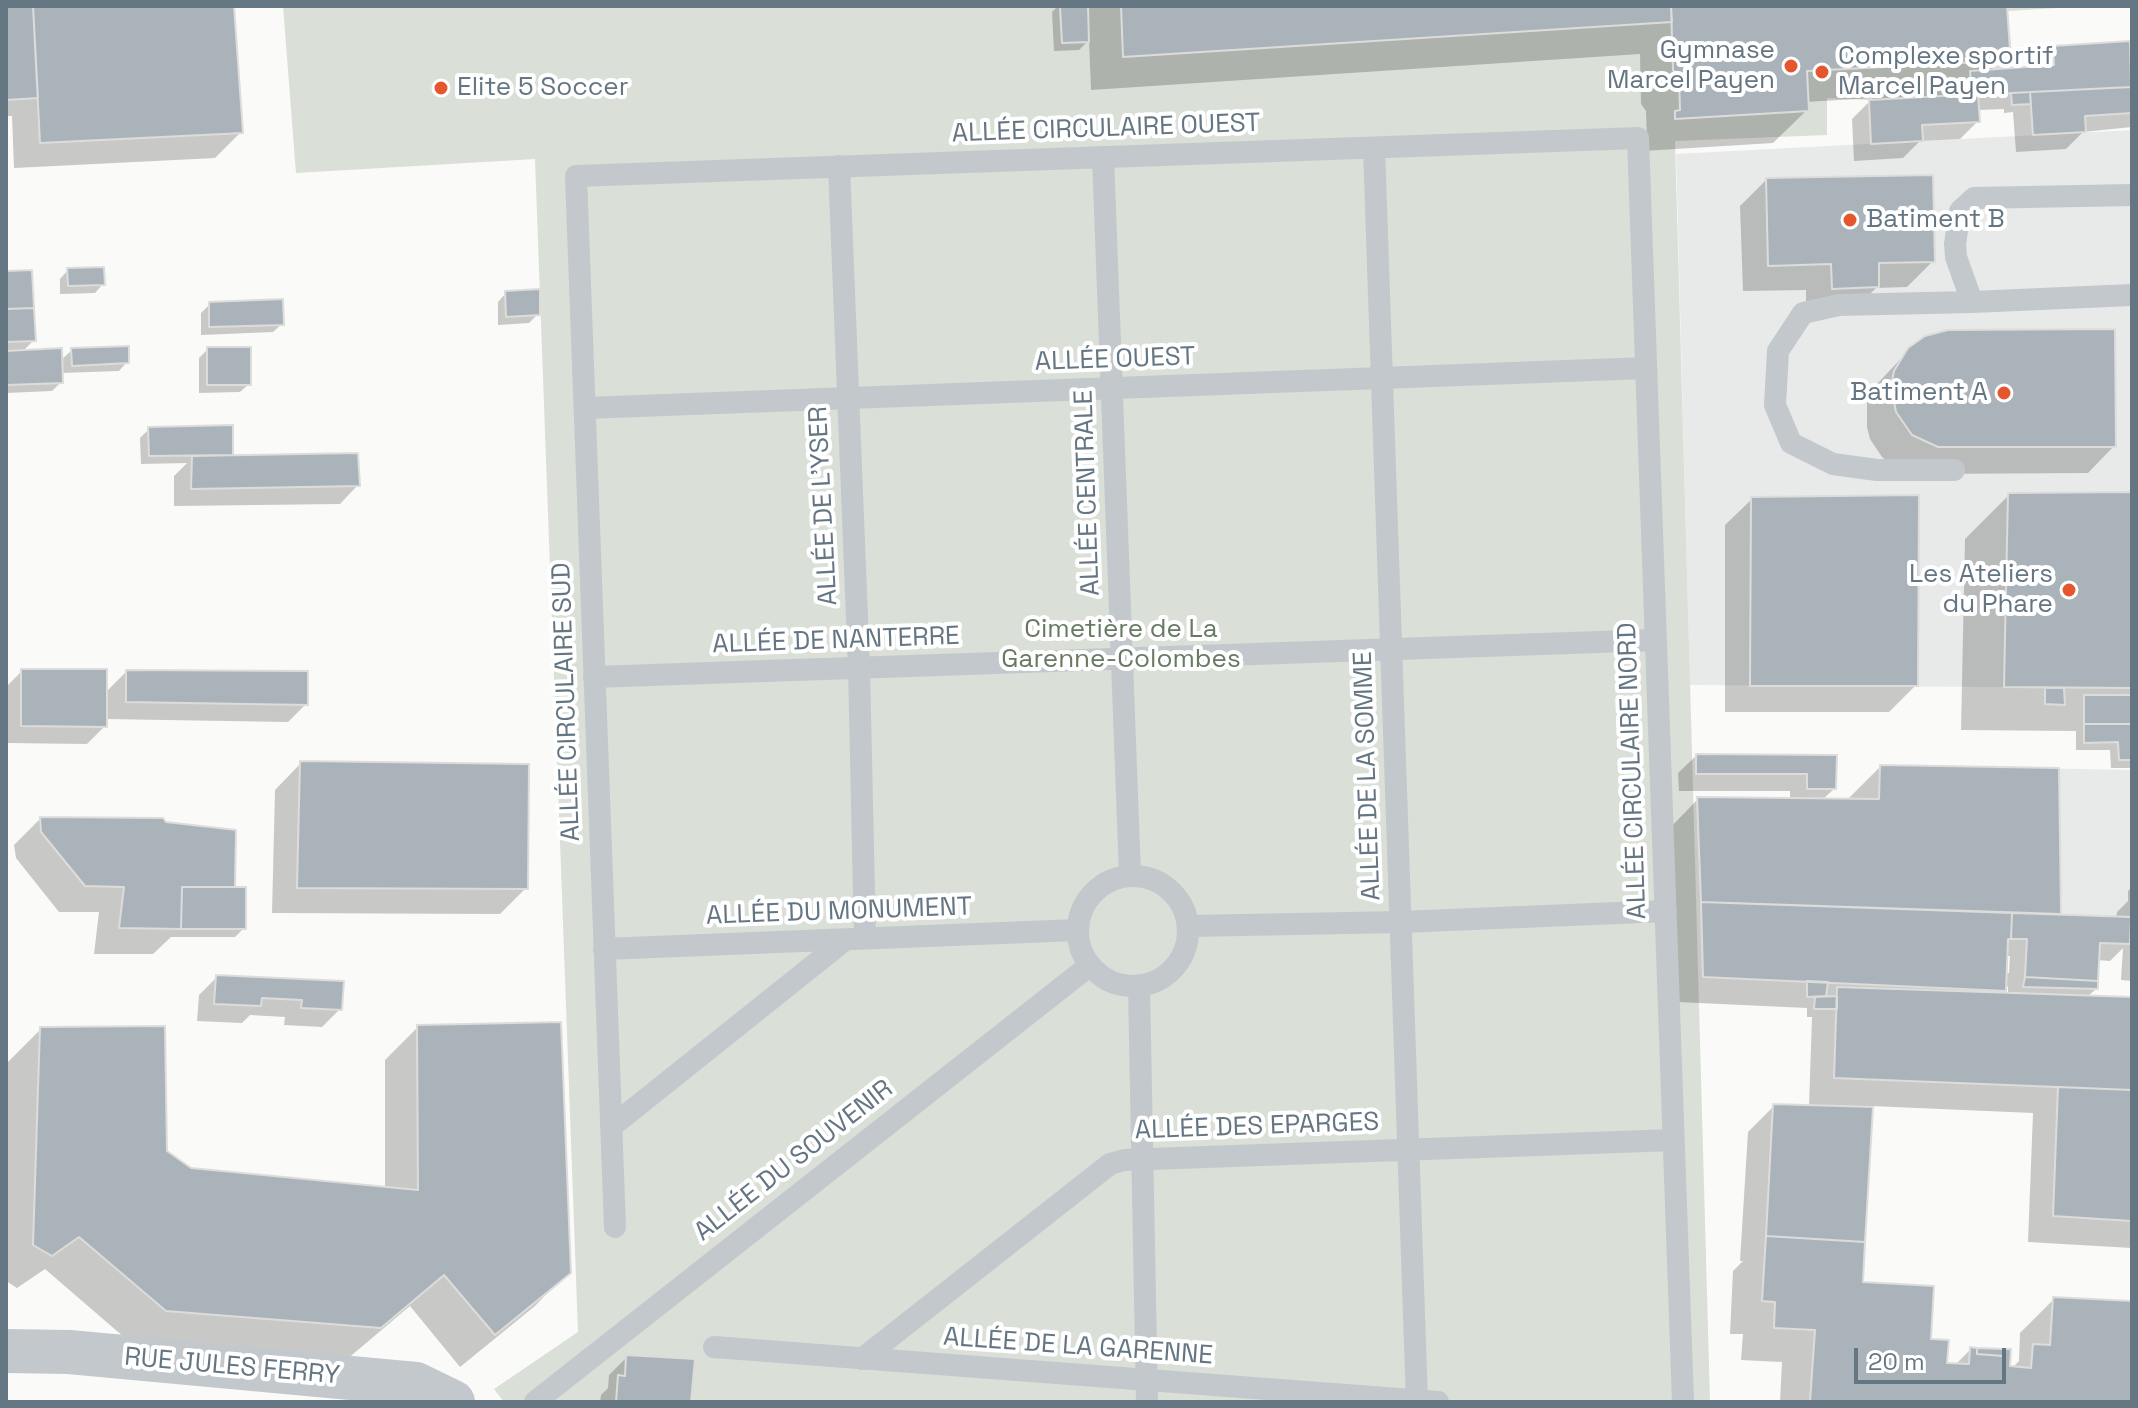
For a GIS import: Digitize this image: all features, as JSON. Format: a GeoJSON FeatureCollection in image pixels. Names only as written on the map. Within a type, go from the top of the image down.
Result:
{"type":"FeatureCollection","features":[{"type":"Feature","properties":{"kind":"street","name":"RUE JULES FERRY"},"geometry":{"type":"LineString","coordinates":[[6,1351],[85,1354],[416,1384],[453,1402]]}},
{"type":"Feature","properties":{"kind":"lane","name":"ALLÉE CIRCULAIRE OUEST"},"geometry":{"type":"LineString","coordinates":[[576,176],[1638,138]]}},
{"type":"Feature","properties":{"kind":"lane","name":"ALLÉE CIRCULAIRE NORD"},"geometry":{"type":"LineString","coordinates":[[1638,138],[1683,1402]]}},
{"type":"Feature","properties":{"kind":"lane","name":"ALLÉE DE LA SOMME"},"geometry":{"type":"LineString","coordinates":[[1374,148],[1408,1149],[1424,1401]]}},
{"type":"Feature","properties":{"kind":"lane","name":"ALLÉE CENTRALE"},"geometry":{"type":"LineString","coordinates":[[1103,157],[1130,875]]}},
{"type":"Feature","properties":{"kind":"lane","name":"ALLÉE DE L'YSER"},"geometry":{"type":"LineString","coordinates":[[839,166],[859,668],[855,939]]}},
{"type":"Feature","properties":{"kind":"lane","name":"ALLÉE CIRCULAIRE SUD"},"geometry":{"type":"LineString","coordinates":[[576,176],[615,1227]]}},
{"type":"Feature","properties":{"kind":"lane"},"geometry":{"type":"LineString","coordinates":[[1972,302],[1956,257],[1955,244],[1960,211],[1974,198],[2132,195]]}},
{"type":"Feature","properties":{"kind":"lane"},"geometry":{"type":"LineString","coordinates":[[1954,470],[1877,470],[1833,464],[1791,443],[1775,405],[1778,351],[1803,313],[1839,305],[2132,295]]}},
{"type":"Feature","properties":{"kind":"lane","name":"ALLÉE OUEST"},"geometry":{"type":"LineString","coordinates":[[585,408],[1646,368]]}},
{"type":"Feature","properties":{"kind":"lane","name":"ALLÉE DE NANTERRE"},"geometry":{"type":"LineString","coordinates":[[594,677],[1656,640]]}},
{"type":"Feature","properties":{"kind":"lane"},"geometry":{"type":"LineString","coordinates":[[1130,875],[1151,878],[1170,889],[1183,906],[1189,926],[1186,948],[1176,966],[1160,980],[1139,986],[1121,985],[1104,978],[1089,966],[1080,949],[1077,930],[1082,910],[1093,892],[1110,880],[1130,875]]}},
{"type":"Feature","properties":{"kind":"lane"},"geometry":{"type":"LineString","coordinates":[[1189,926],[1401,922],[1666,911]]}},
{"type":"Feature","properties":{"kind":"lane","name":"ALLÉE DU MONUMENT"},"geometry":{"type":"LineString","coordinates":[[604,949],[1077,930]]}},
{"type":"Feature","properties":{"kind":"lane"},"geometry":{"type":"LineString","coordinates":[[611,1127],[855,939]]}},
{"type":"Feature","properties":{"kind":"lane","name":"ALLÉE DU SOUVENIR"},"geometry":{"type":"LineString","coordinates":[[535,1402],[1089,966]]}},
{"type":"Feature","properties":{"kind":"lane"},"geometry":{"type":"LineString","coordinates":[[1139,986],[1147,1391]]}},
{"type":"Feature","properties":{"kind":"lane","name":"ALLÉE DES EPARGES"},"geometry":{"type":"LineString","coordinates":[[862,1359],[1110,1164],[1143,1158],[1674,1140]]}},
{"type":"Feature","properties":{"kind":"lane","name":"ALLÉE DE LA GARENNE"},"geometry":{"type":"LineString","coordinates":[[714,1347],[862,1359],[1147,1391],[1424,1401]]}},
{"type":"Feature","properties":{"kind":"shaded area"},"geometry":{"type":"Polygon","coordinates":[[[2132,130],[2132,688],[1690,685],[1676,154],[2132,130]]]}},
{"type":"Feature","properties":{"kind":"shaded area"},"geometry":{"type":"Polygon","coordinates":[[[1880,765],[2132,770],[2132,917],[1701,902],[1697,797],[1879,799],[1880,765]]]}},
{"type":"Feature","properties":{"kind":"green space","name":"Cimetière de La Garenne-Colombes"},"geometry":{"type":"Polygon","coordinates":[[[283,6],[2090,6],[2008,11],[2013,68],[1970,71],[1972,95],[1869,100],[1827,98],[1827,135],[1675,141],[1710,1402],[504,1402],[494,1389],[578,1332],[535,159],[296,173],[283,6]]]}},
{"type":"Feature","properties":{"kind":"building"},"geometry":{"type":"Polygon","coordinates":[[[6,6],[33,6],[38,98],[6,100],[6,6]]]}},
{"type":"Feature","properties":{"kind":"building"},"geometry":{"type":"Polygon","coordinates":[[[33,6],[234,6],[243,133],[40,143],[33,6]]]}},
{"type":"Feature","properties":{"kind":"building"},"geometry":{"type":"Polygon","coordinates":[[[1060,6],[1088,6],[1089,42],[1062,43],[1060,6]]]}},
{"type":"Feature","properties":{"kind":"building"},"geometry":{"type":"Polygon","coordinates":[[[1121,6],[1671,6],[1672,22],[1123,57],[1121,6]]]}},
{"type":"Feature","properties":{"kind":"building"},"geometry":{"type":"Polygon","coordinates":[[[1671,6],[2007,6],[2010,50],[2008,55],[1997,61],[1807,71],[1809,111],[1675,119],[1675,111],[1680,110],[1679,77],[1673,70],[1671,6]]]}},
{"type":"Feature","properties":{"kind":"building"},"geometry":{"type":"Polygon","coordinates":[[[2130,41],[2131,87],[1972,95],[1970,71],[2054,65],[2053,46],[2130,41]]]}},
{"type":"Feature","properties":{"kind":"building"},"geometry":{"type":"Polygon","coordinates":[[[2131,87],[2132,113],[2085,116],[2086,132],[2033,135],[2030,92],[2131,87]]]}},
{"type":"Feature","properties":{"kind":"building"},"geometry":{"type":"Polygon","coordinates":[[[2030,92],[2031,104],[2012,105],[2011,93],[2030,92]]]}},
{"type":"Feature","properties":{"kind":"building"},"geometry":{"type":"Polygon","coordinates":[[[1978,94],[1980,122],[1922,125],[1923,141],[1871,144],[1869,100],[1978,94]]]}},
{"type":"Feature","properties":{"kind":"building","name":"Batiment B"},"geometry":{"type":"Polygon","coordinates":[[[1933,175],[1935,262],[1879,263],[1879,287],[1832,289],[1831,264],[1768,266],[1766,178],[1933,175]]]}},
{"type":"Feature","properties":{"kind":"building"},"geometry":{"type":"Polygon","coordinates":[[[104,267],[105,285],[68,286],[67,268],[104,267]]]}},
{"type":"Feature","properties":{"kind":"building"},"geometry":{"type":"Polygon","coordinates":[[[32,270],[34,308],[6,309],[6,271],[32,270]]]}},
{"type":"Feature","properties":{"kind":"building"},"geometry":{"type":"Polygon","coordinates":[[[540,289],[540,315],[506,317],[505,291],[540,289]]]}},
{"type":"Feature","properties":{"kind":"building"},"geometry":{"type":"Polygon","coordinates":[[[283,299],[284,325],[209,327],[209,302],[283,299]]]}},
{"type":"Feature","properties":{"kind":"building"},"geometry":{"type":"Polygon","coordinates":[[[34,308],[36,341],[6,342],[6,309],[34,308]]]}},
{"type":"Feature","properties":{"kind":"building","name":"Batiment A"},"geometry":{"type":"Polygon","coordinates":[[[2115,329],[2116,447],[1938,447],[1912,435],[1896,412],[1891,386],[1894,371],[1908,348],[1925,336],[1948,330],[2115,329]]]}},
{"type":"Feature","properties":{"kind":"building"},"geometry":{"type":"Polygon","coordinates":[[[129,346],[129,363],[72,366],[71,348],[129,346]]]}},
{"type":"Feature","properties":{"kind":"building"},"geometry":{"type":"Polygon","coordinates":[[[207,347],[251,347],[251,385],[207,385],[207,347]]]}},
{"type":"Feature","properties":{"kind":"building"},"geometry":{"type":"Polygon","coordinates":[[[62,348],[63,383],[6,385],[6,351],[62,348]]]}},
{"type":"Feature","properties":{"kind":"building"},"geometry":{"type":"Polygon","coordinates":[[[233,425],[233,455],[149,456],[148,427],[233,425]]]}},
{"type":"Feature","properties":{"kind":"building"},"geometry":{"type":"Polygon","coordinates":[[[358,453],[360,486],[191,489],[192,456],[358,453]]]}},
{"type":"Feature","properties":{"kind":"building","name":"Les Ateliers du Phare"},"geometry":{"type":"Polygon","coordinates":[[[2132,492],[2132,688],[2004,687],[2008,493],[2132,492]]]}},
{"type":"Feature","properties":{"kind":"building"},"geometry":{"type":"Polygon","coordinates":[[[1919,495],[1918,686],[1750,686],[1751,497],[1919,495]]]}},
{"type":"Feature","properties":{"kind":"building"},"geometry":{"type":"Polygon","coordinates":[[[21,669],[107,669],[107,727],[21,726],[21,669]]]}},
{"type":"Feature","properties":{"kind":"building"},"geometry":{"type":"Polygon","coordinates":[[[126,670],[308,671],[308,705],[126,702],[126,670]]]}},
{"type":"Feature","properties":{"kind":"building"},"geometry":{"type":"Polygon","coordinates":[[[2045,688],[2064,688],[2065,705],[2045,704],[2045,688]]]}},
{"type":"Feature","properties":{"kind":"building"},"geometry":{"type":"Polygon","coordinates":[[[2084,695],[2132,695],[2132,724],[2084,724],[2084,695]]]}},
{"type":"Feature","properties":{"kind":"building"},"geometry":{"type":"Polygon","coordinates":[[[2084,724],[2132,724],[2132,760],[2119,760],[2118,742],[2084,743],[2084,724]]]}},
{"type":"Feature","properties":{"kind":"building"},"geometry":{"type":"Polygon","coordinates":[[[1696,754],[1837,755],[1836,789],[1807,789],[1807,774],[1696,774],[1696,754]]]}},
{"type":"Feature","properties":{"kind":"building"},"geometry":{"type":"Polygon","coordinates":[[[300,761],[529,764],[528,889],[297,888],[300,761]]]}},
{"type":"Feature","properties":{"kind":"building"},"geometry":{"type":"Polygon","coordinates":[[[1880,765],[2059,768],[2061,914],[1701,902],[1697,797],[1879,799],[1880,765]]]}},
{"type":"Feature","properties":{"kind":"building"},"geometry":{"type":"Polygon","coordinates":[[[40,817],[163,818],[166,822],[236,830],[235,887],[182,887],[181,929],[119,928],[124,887],[85,886],[41,832],[40,817]]]}},
{"type":"Feature","properties":{"kind":"building"},"geometry":{"type":"Polygon","coordinates":[[[182,887],[246,887],[246,929],[181,929],[182,887]]]}},
{"type":"Feature","properties":{"kind":"building"},"geometry":{"type":"Polygon","coordinates":[[[1701,902],[2012,913],[2006,991],[1703,977],[1701,902]]]}},
{"type":"Feature","properties":{"kind":"building"},"geometry":{"type":"Polygon","coordinates":[[[2012,913],[2131,917],[2130,944],[2100,943],[2098,981],[2025,977],[2027,939],[2011,939],[2012,913]]]}},
{"type":"Feature","properties":{"kind":"building"},"geometry":{"type":"Polygon","coordinates":[[[216,975],[344,981],[342,1010],[301,1008],[302,1000],[262,998],[261,1006],[214,1004],[216,975]]]}},
{"type":"Feature","properties":{"kind":"building"},"geometry":{"type":"Polygon","coordinates":[[[2025,977],[2098,981],[2098,989],[2023,987],[2025,977]]]}},
{"type":"Feature","properties":{"kind":"building"},"geometry":{"type":"Polygon","coordinates":[[[1807,981],[1828,982],[1826,996],[1807,997],[1807,981]]]}},
{"type":"Feature","properties":{"kind":"building"},"geometry":{"type":"Polygon","coordinates":[[[1837,987],[2132,997],[2132,1090],[1834,1078],[1837,987]]]}},
{"type":"Feature","properties":{"kind":"building"},"geometry":{"type":"Polygon","coordinates":[[[1837,996],[1837,1009],[1814,1009],[1815,997],[1837,996]]]}},
{"type":"Feature","properties":{"kind":"building"},"geometry":{"type":"Polygon","coordinates":[[[561,1022],[571,1273],[495,1335],[444,1275],[381,1328],[166,1311],[79,1237],[52,1256],[33,1245],[40,1027],[165,1026],[167,1151],[191,1168],[418,1190],[417,1025],[561,1022]]]}},
{"type":"Feature","properties":{"kind":"building"},"geometry":{"type":"Polygon","coordinates":[[[2058,1087],[2132,1090],[2132,1221],[2053,1216],[2058,1087]]]}},
{"type":"Feature","properties":{"kind":"building"},"geometry":{"type":"Polygon","coordinates":[[[1773,1104],[1873,1107],[1865,1242],[1766,1236],[1773,1104]]]}},
{"type":"Feature","properties":{"kind":"building"},"geometry":{"type":"Polygon","coordinates":[[[1766,1236],[1865,1242],[1863,1282],[1934,1286],[1931,1339],[1949,1340],[1947,1363],[1969,1364],[1970,1347],[1977,1348],[1977,1354],[2003,1356],[2003,1349],[2011,1349],[2010,1366],[2031,1368],[2033,1344],[2050,1345],[2053,1297],[2132,1301],[2132,1402],[1810,1402],[1815,1330],[1774,1328],[1775,1302],[1762,1301],[1766,1236]]]}},
{"type":"Feature","properties":{"kind":"building"},"geometry":{"type":"Polygon","coordinates":[[[1977,1348],[2003,1349],[2003,1356],[1977,1354],[1977,1348]]]}},
{"type":"Feature","properties":{"kind":"building"},"geometry":{"type":"Polygon","coordinates":[[[626,1355],[695,1359],[691,1402],[616,1402],[618,1375],[625,1376],[626,1355]]]}},
{"type":"Feature","properties":{"kind":"place","name":"Gymnase Marcel Payen"},"geometry":{"type":"Point","coordinates":[1791,66]}},
{"type":"Feature","properties":{"kind":"place","name":"Complexe sportif Marcel Payen"},"geometry":{"type":"Point","coordinates":[1822,72]}},
{"type":"Feature","properties":{"kind":"place","name":"Elite 5 Soccer"},"geometry":{"type":"Point","coordinates":[441,88]}},
{"type":"Feature","properties":{"kind":"place","name":"Batiment B"},"geometry":{"type":"Point","coordinates":[1850,220]}},
{"type":"Feature","properties":{"kind":"place","name":"Batiment A"},"geometry":{"type":"Point","coordinates":[2004,393]}},
{"type":"Feature","properties":{"kind":"place","name":"Les Ateliers du Phare"},"geometry":{"type":"Point","coordinates":[2069,590]}}]}
